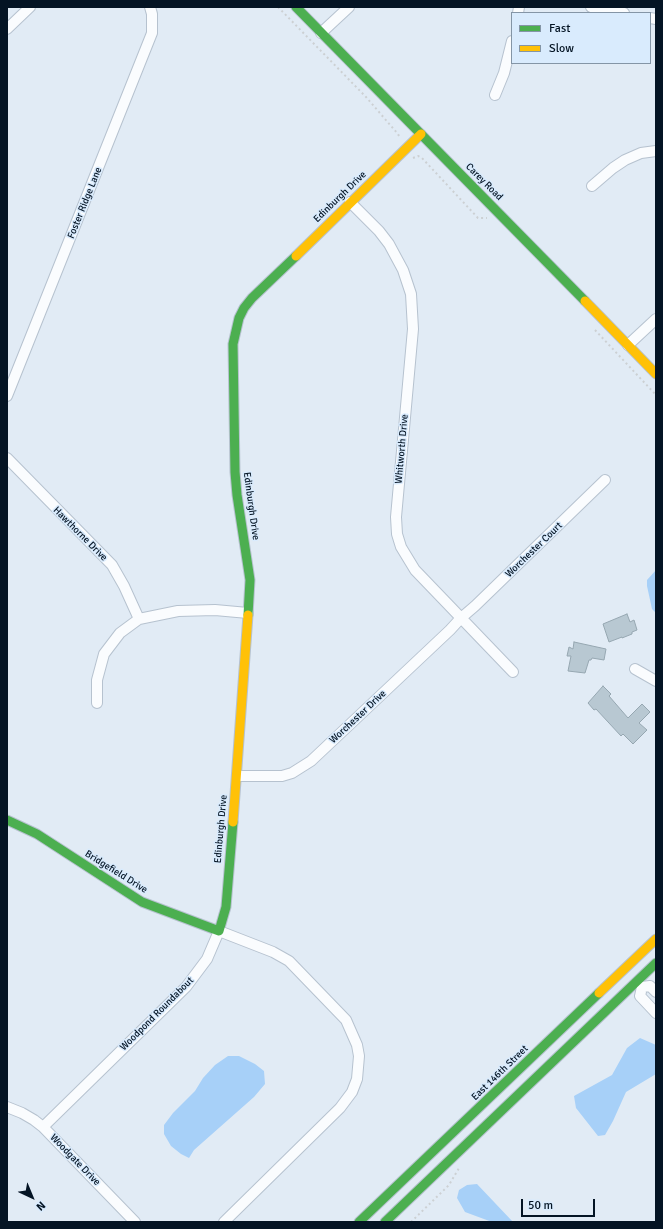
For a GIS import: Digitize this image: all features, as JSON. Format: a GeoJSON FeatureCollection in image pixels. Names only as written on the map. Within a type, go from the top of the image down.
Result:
{"type":"FeatureCollection","features":[{"type":"Feature","properties":{"kind":"street"},"geometry":{"type":"LineString","coordinates":[[7,29],[30,7]]}},
{"type":"Feature","properties":{"kind":"street","name":"Foster Ridge Lane"},"geometry":{"type":"LineString","coordinates":[[7,396],[152,33],[152,14],[150,7]]}},
{"type":"Feature","properties":{"kind":"street","name":"Carey Road"},"geometry":{"type":"LineString","coordinates":[[296,7],[656,374]]}},
{"type":"Feature","properties":{"kind":"street"},"geometry":{"type":"LineString","coordinates":[[321,33],[350,7]]}},
{"type":"Feature","properties":{"kind":"street"},"geometry":{"type":"LineString","coordinates":[[591,7],[618,12]]}},
{"type":"Feature","properties":{"kind":"street"},"geometry":{"type":"LineString","coordinates":[[494,95],[504,72],[511,45]]}},
{"type":"Feature","properties":{"kind":"street","name":"Edinburgh Drive"},"geometry":{"type":"LineString","coordinates":[[219,931],[226,907],[237,776],[250,580],[244,530],[237,496],[235,472],[233,344],[236,329],[242,313],[252,298],[421,134]]}},
{"type":"Feature","properties":{"kind":"street"},"geometry":{"type":"LineString","coordinates":[[592,186],[625,160],[641,153],[656,151]]}},
{"type":"Feature","properties":{"kind":"street","name":"Whitworth Drive"},"geometry":{"type":"LineString","coordinates":[[350,202],[379,231],[388,244],[403,270],[411,294],[413,329],[396,517],[397,534],[401,548],[415,570],[513,672]]}},
{"type":"Feature","properties":{"kind":"street"},"geometry":{"type":"LineString","coordinates":[[628,345],[656,319]]}},
{"type":"Feature","properties":{"kind":"street","name":"Hawthorne Drive"},"geometry":{"type":"LineString","coordinates":[[7,458],[112,565],[124,586],[139,619]]}},
{"type":"Feature","properties":{"kind":"street","name":"Worchester Court"},"geometry":{"type":"LineString","coordinates":[[461,618],[476,606],[605,480]]}},
{"type":"Feature","properties":{"kind":"street"},"geometry":{"type":"LineString","coordinates":[[97,703],[97,680],[104,654],[120,632],[139,619],[178,611],[215,610],[248,613]]}},
{"type":"Feature","properties":{"kind":"street","name":"Worchester Drive"},"geometry":{"type":"LineString","coordinates":[[237,776],[282,776],[303,767],[461,618]]}},
{"type":"Feature","properties":{"kind":"street"},"geometry":{"type":"LineString","coordinates":[[635,669],[656,680]]}},
{"type":"Feature","properties":{"kind":"street","name":"Bridgefield Drive"},"geometry":{"type":"LineString","coordinates":[[7,820],[37,834],[142,902],[219,931]]}},
{"type":"Feature","properties":{"kind":"street"},"geometry":{"type":"LineString","coordinates":[[219,931],[273,952],[289,961],[346,1020],[357,1045],[359,1056],[357,1079],[347,1100],[224,1222]]}},
{"type":"Feature","properties":{"kind":"street","name":"Woodpond Roundabout"},"geometry":{"type":"LineString","coordinates":[[43,1127],[186,987],[207,959],[219,931]]}},
{"type":"Feature","properties":{"kind":"street","name":"East 146th Street"},"geometry":{"type":"LineString","coordinates":[[359,1222],[656,939]]}},
{"type":"Feature","properties":{"kind":"street"},"geometry":{"type":"LineString","coordinates":[[385,1222],[639,984],[656,963]]}},
{"type":"Feature","properties":{"kind":"street"},"geometry":{"type":"LineString","coordinates":[[625,969],[639,984],[650,986],[656,992]]}},
{"type":"Feature","properties":{"kind":"street"},"geometry":{"type":"LineString","coordinates":[[639,984],[640,996],[656,1013]]}},
{"type":"Feature","properties":{"kind":"street","name":"Woodgate Drive"},"geometry":{"type":"LineString","coordinates":[[7,1107],[22,1113],[43,1127],[136,1222]]}},
{"type":"Feature","properties":{"kind":"path"},"geometry":{"type":"LineString","coordinates":[[278,7],[366,97],[398,134],[400,138],[396,146],[402,152],[411,160],[418,156],[422,158],[478,218],[490,218]]}},
{"type":"Feature","properties":{"kind":"path"},"geometry":{"type":"LineString","coordinates":[[592,327],[656,395]]}},
{"type":"Feature","properties":{"kind":"path"},"geometry":{"type":"LineString","coordinates":[[411,1222],[449,1185],[460,1166]]}},
{"type":"Feature","properties":{"kind":"water"},"geometry":{"type":"Polygon","coordinates":[[[656,570],[656,613],[652,609],[647,580],[656,570]]]}},
{"type":"Feature","properties":{"kind":"water"},"geometry":{"type":"Polygon","coordinates":[[[640,1038],[656,1045],[656,1074],[626,1092],[605,1135],[598,1136],[576,1108],[574,1096],[612,1075],[627,1048],[640,1038]]]}},
{"type":"Feature","properties":{"kind":"water"},"geometry":{"type":"Polygon","coordinates":[[[228,1056],[239,1056],[255,1064],[264,1071],[265,1084],[254,1097],[194,1150],[189,1158],[171,1146],[164,1134],[164,1125],[173,1113],[195,1091],[203,1078],[215,1065],[228,1056]]]}},
{"type":"Feature","properties":{"kind":"water"},"geometry":{"type":"Polygon","coordinates":[[[477,1184],[513,1222],[492,1222],[465,1212],[457,1198],[459,1190],[467,1185],[477,1184]]]}},
{"type":"Feature","properties":{"kind":"building"},"geometry":{"type":"Polygon","coordinates":[[[627,614],[630,622],[634,620],[637,630],[632,632],[632,634],[609,642],[603,624],[627,614]]]}},
{"type":"Feature","properties":{"kind":"building"},"geometry":{"type":"Polygon","coordinates":[[[574,642],[606,649],[604,660],[592,658],[589,660],[585,673],[568,671],[571,656],[567,656],[569,647],[573,649],[574,642]]]}},
{"type":"Feature","properties":{"kind":"building"},"geometry":{"type":"Polygon","coordinates":[[[603,686],[611,694],[609,696],[628,718],[642,704],[650,712],[639,723],[647,730],[633,744],[623,734],[621,736],[596,709],[594,710],[588,703],[603,686]]]}},
{"type":"Feature","properties":{"kind":"traffic: fast"},"geometry":{"type":"LineString","coordinates":[[296,7],[585,301]]}},
{"type":"Feature","properties":{"kind":"traffic: fast"},"geometry":{"type":"LineString","coordinates":[[248,615],[250,580],[235,472],[233,344],[239,318],[244,308],[252,298],[296,256]]}},
{"type":"Feature","properties":{"kind":"traffic: fast"},"geometry":{"type":"LineString","coordinates":[[7,820],[37,834],[142,902],[219,931],[226,907],[233,822]]}},
{"type":"Feature","properties":{"kind":"traffic: fast"},"geometry":{"type":"LineString","coordinates":[[385,1222],[656,963]]}},
{"type":"Feature","properties":{"kind":"traffic: fast"},"geometry":{"type":"LineString","coordinates":[[359,1222],[599,993]]}},
{"type":"Feature","properties":{"kind":"traffic: slow"},"geometry":{"type":"LineString","coordinates":[[296,256],[421,134]]}},
{"type":"Feature","properties":{"kind":"traffic: slow"},"geometry":{"type":"LineString","coordinates":[[585,301],[656,374]]}},
{"type":"Feature","properties":{"kind":"traffic: slow"},"geometry":{"type":"LineString","coordinates":[[233,822],[248,615]]}},
{"type":"Feature","properties":{"kind":"traffic: slow"},"geometry":{"type":"LineString","coordinates":[[599,993],[656,939]]}}]}
